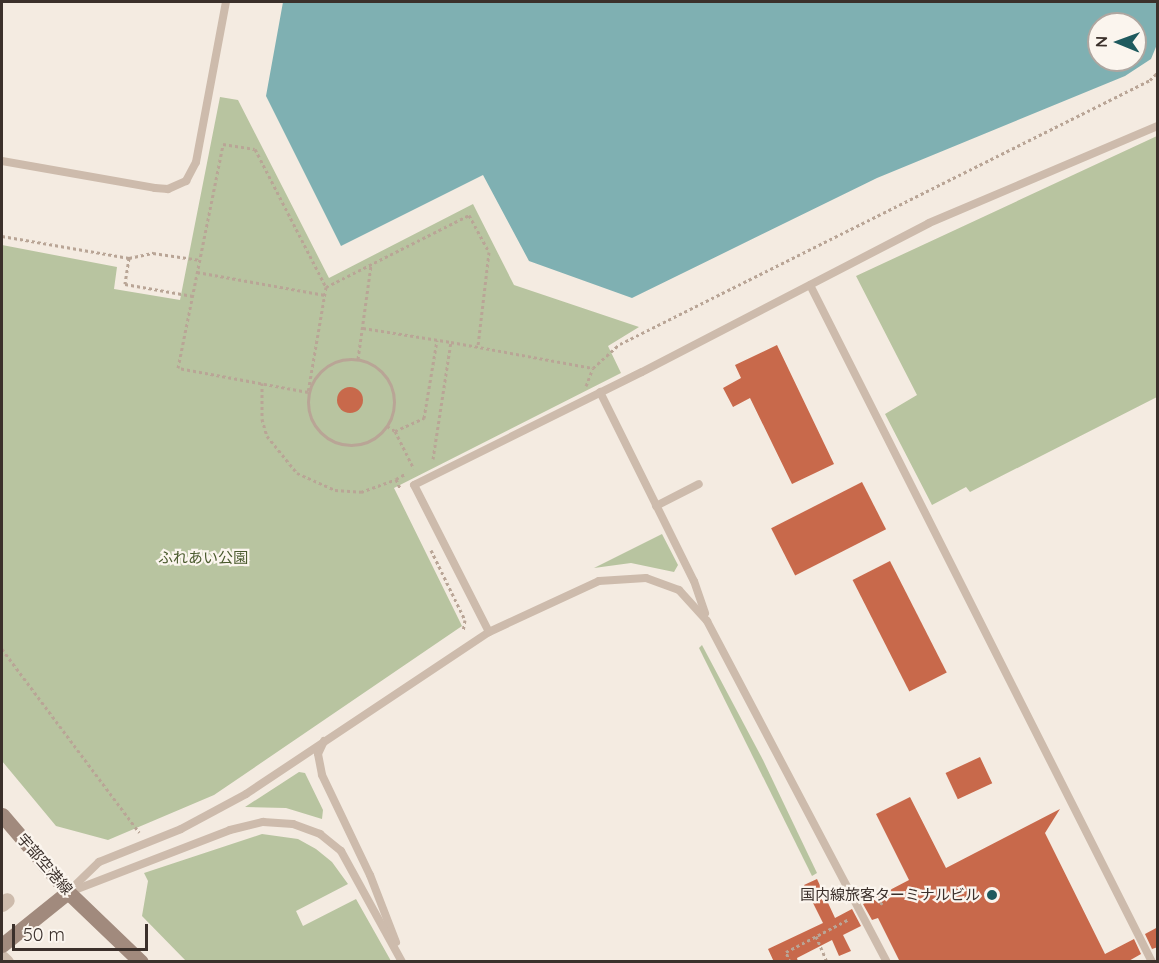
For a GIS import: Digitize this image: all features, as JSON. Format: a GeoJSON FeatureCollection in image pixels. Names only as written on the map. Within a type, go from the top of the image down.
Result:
{"type":"FeatureCollection","features":[{"type":"Feature","properties":{"kind":"main road","name":"宇部空港線"},"geometry":{"type":"LineString","coordinates":[[2,815],[68,892],[141,962]]}},
{"type":"Feature","properties":{"kind":"main road"},"geometry":{"type":"LineString","coordinates":[[2,945],[68,892]]}},
{"type":"Feature","properties":{"kind":"street"},"geometry":{"type":"LineString","coordinates":[[2,958],[6,962]]}},
{"type":"Feature","properties":{"kind":"lane"},"geometry":{"type":"LineString","coordinates":[[2,161],[155,188],[168,189],[186,181],[196,162],[226,2]]}},
{"type":"Feature","properties":{"kind":"lane"},"geometry":{"type":"LineString","coordinates":[[489,632],[414,484],[600,393],[929,223],[1158,126]]}},
{"type":"Feature","properties":{"kind":"lane"},"geometry":{"type":"LineString","coordinates":[[810,285],[1152,962]]}},
{"type":"Feature","properties":{"kind":"lane"},"geometry":{"type":"LineString","coordinates":[[600,393],[694,581],[707,621],[887,962]]}},
{"type":"Feature","properties":{"kind":"lane"},"geometry":{"type":"LineString","coordinates":[[656,506],[699,484]]}},
{"type":"Feature","properties":{"kind":"lane"},"geometry":{"type":"LineString","coordinates":[[68,892],[99,862],[205,818],[489,632],[586,586],[628,576],[646,578],[679,590],[707,621]]}},
{"type":"Feature","properties":{"kind":"lane"},"geometry":{"type":"LineString","coordinates":[[325,740],[318,754],[322,775],[370,875],[403,962]]}},
{"type":"Feature","properties":{"kind":"lane"},"geometry":{"type":"LineString","coordinates":[[68,892],[230,830],[263,822],[293,824],[320,834],[341,851],[403,962]]}},
{"type":"Feature","properties":{"kind":"path"},"geometry":{"type":"LineString","coordinates":[[363,328],[478,346],[593,368],[620,344],[1150,80],[1158,72]]}},
{"type":"Feature","properties":{"kind":"path"},"geometry":{"type":"LineString","coordinates":[[309,392],[178,368],[223,144],[255,149],[326,287],[309,392],[311,417],[318,428],[338,443],[364,443],[387,425],[394,405],[388,380],[370,363],[358,359],[328,367],[309,392]]}},
{"type":"Feature","properties":{"kind":"path"},"geometry":{"type":"LineString","coordinates":[[326,287],[469,215],[489,252],[478,346]]}},
{"type":"Feature","properties":{"kind":"path"},"geometry":{"type":"LineString","coordinates":[[2,236],[129,258],[153,253],[200,260]]}},
{"type":"Feature","properties":{"kind":"path"},"geometry":{"type":"LineString","coordinates":[[129,258],[124,284],[193,296]]}},
{"type":"Feature","properties":{"kind":"path"},"geometry":{"type":"LineString","coordinates":[[358,359],[371,265]]}},
{"type":"Feature","properties":{"kind":"path"},"geometry":{"type":"LineString","coordinates":[[197,272],[325,295]]}},
{"type":"Feature","properties":{"kind":"path"},"geometry":{"type":"LineString","coordinates":[[395,431],[424,418],[437,340]]}},
{"type":"Feature","properties":{"kind":"path"},"geometry":{"type":"LineString","coordinates":[[433,459],[451,342]]}},
{"type":"Feature","properties":{"kind":"path"},"geometry":{"type":"LineString","coordinates":[[262,383],[261,401],[267,436],[297,473],[322,487],[347,492],[372,490],[396,479],[406,499]]}},
{"type":"Feature","properties":{"kind":"path"},"geometry":{"type":"LineString","coordinates":[[387,425],[395,431],[414,470]]}},
{"type":"Feature","properties":{"kind":"path"},"geometry":{"type":"LineString","coordinates":[[426,539],[465,620],[463,631]]}},
{"type":"Feature","properties":{"kind":"path"},"geometry":{"type":"LineString","coordinates":[[2,649],[139,832]]}},
{"type":"Feature","properties":{"kind":"path"},"geometry":{"type":"LineString","coordinates":[[880,904],[885,901]]}},
{"type":"Feature","properties":{"kind":"path"},"geometry":{"type":"LineString","coordinates":[[790,962],[786,952],[849,918]]}},
{"type":"Feature","properties":{"kind":"path"},"geometry":{"type":"LineString","coordinates":[[816,936],[827,962]]}},
{"type":"Feature","properties":{"kind":"green space","name":"ふれあい公園"},"geometry":{"type":"Polygon","coordinates":[[[220,97],[238,100],[329,278],[473,204],[514,285],[639,327],[608,346],[621,373],[394,488],[462,626],[214,795],[108,840],[56,826],[2,761],[2,245],[117,267],[114,289],[180,300],[220,97]]]}},
{"type":"Feature","properties":{"kind":"green space"},"geometry":{"type":"Polygon","coordinates":[[[1157,136],[1157,397],[970,492],[966,487],[932,505],[885,414],[917,395],[856,276],[1157,136]]]}},
{"type":"Feature","properties":{"kind":"green space"},"geometry":{"type":"Polygon","coordinates":[[[662,534],[678,565],[674,572],[631,563],[594,568],[662,534]]]}},
{"type":"Feature","properties":{"kind":"green space"},"geometry":{"type":"Polygon","coordinates":[[[702,645],[763,760],[817,873],[812,876],[699,648],[702,645]]]}},
{"type":"Feature","properties":{"kind":"green space"},"geometry":{"type":"Polygon","coordinates":[[[299,772],[305,773],[323,810],[322,819],[286,808],[245,807],[299,772]]]}},
{"type":"Feature","properties":{"kind":"green space"},"geometry":{"type":"Polygon","coordinates":[[[262,834],[298,839],[316,849],[332,862],[348,884],[296,911],[303,926],[356,899],[391,961],[186,961],[142,916],[148,881],[144,873],[262,834]]]}},
{"type":"Feature","properties":{"kind":"water"},"geometry":{"type":"Polygon","coordinates":[[[283,2],[1156,2],[1158,42],[1151,59],[1147,62],[1147,12],[1087,12],[1087,72],[1131,72],[1125,76],[877,178],[632,298],[529,261],[483,175],[341,246],[266,96],[283,2]]]}},
{"type":"Feature","properties":{"kind":"building"},"geometry":{"type":"Polygon","coordinates":[[[777,345],[834,464],[792,484],[750,398],[733,407],[723,388],[741,378],[735,365],[777,345]]]}},
{"type":"Feature","properties":{"kind":"building"},"geometry":{"type":"Polygon","coordinates":[[[350,387],[359,391],[363,400],[359,409],[350,413],[341,409],[337,400],[341,391],[350,387]]]}},
{"type":"Feature","properties":{"kind":"building"},"geometry":{"type":"Polygon","coordinates":[[[862,482],[886,529],[795,576],[771,528],[862,482]]]}},
{"type":"Feature","properties":{"kind":"building"},"geometry":{"type":"Polygon","coordinates":[[[890,561],[947,672],[909,691],[853,580],[890,561]]]}},
{"type":"Feature","properties":{"kind":"building"},"geometry":{"type":"Polygon","coordinates":[[[980,757],[992,783],[958,799],[946,773],[980,757]]]}},
{"type":"Feature","properties":{"kind":"building","name":"国内線旅客ターミナルビル"},"geometry":{"type":"Polygon","coordinates":[[[910,797],[946,868],[1060,809],[1045,833],[1105,954],[1134,939],[1141,954],[1127,962],[900,962],[878,918],[872,920],[863,904],[909,880],[876,814],[910,797]]]}},
{"type":"Feature","properties":{"kind":"building"},"geometry":{"type":"Polygon","coordinates":[[[817,879],[835,918],[852,909],[861,926],[843,935],[851,951],[839,956],[832,940],[797,958],[798,962],[774,962],[768,949],[823,923],[804,885],[817,879]]]}},
{"type":"Feature","properties":{"kind":"building"},"geometry":{"type":"Polygon","coordinates":[[[1158,927],[1158,947],[1152,949],[1145,934],[1158,927]]]}},
{"type":"Feature","properties":{"kind":"place","name":"国内線旅客ターミナルビル"},"geometry":{"type":"Point","coordinates":[992,895]}}]}
